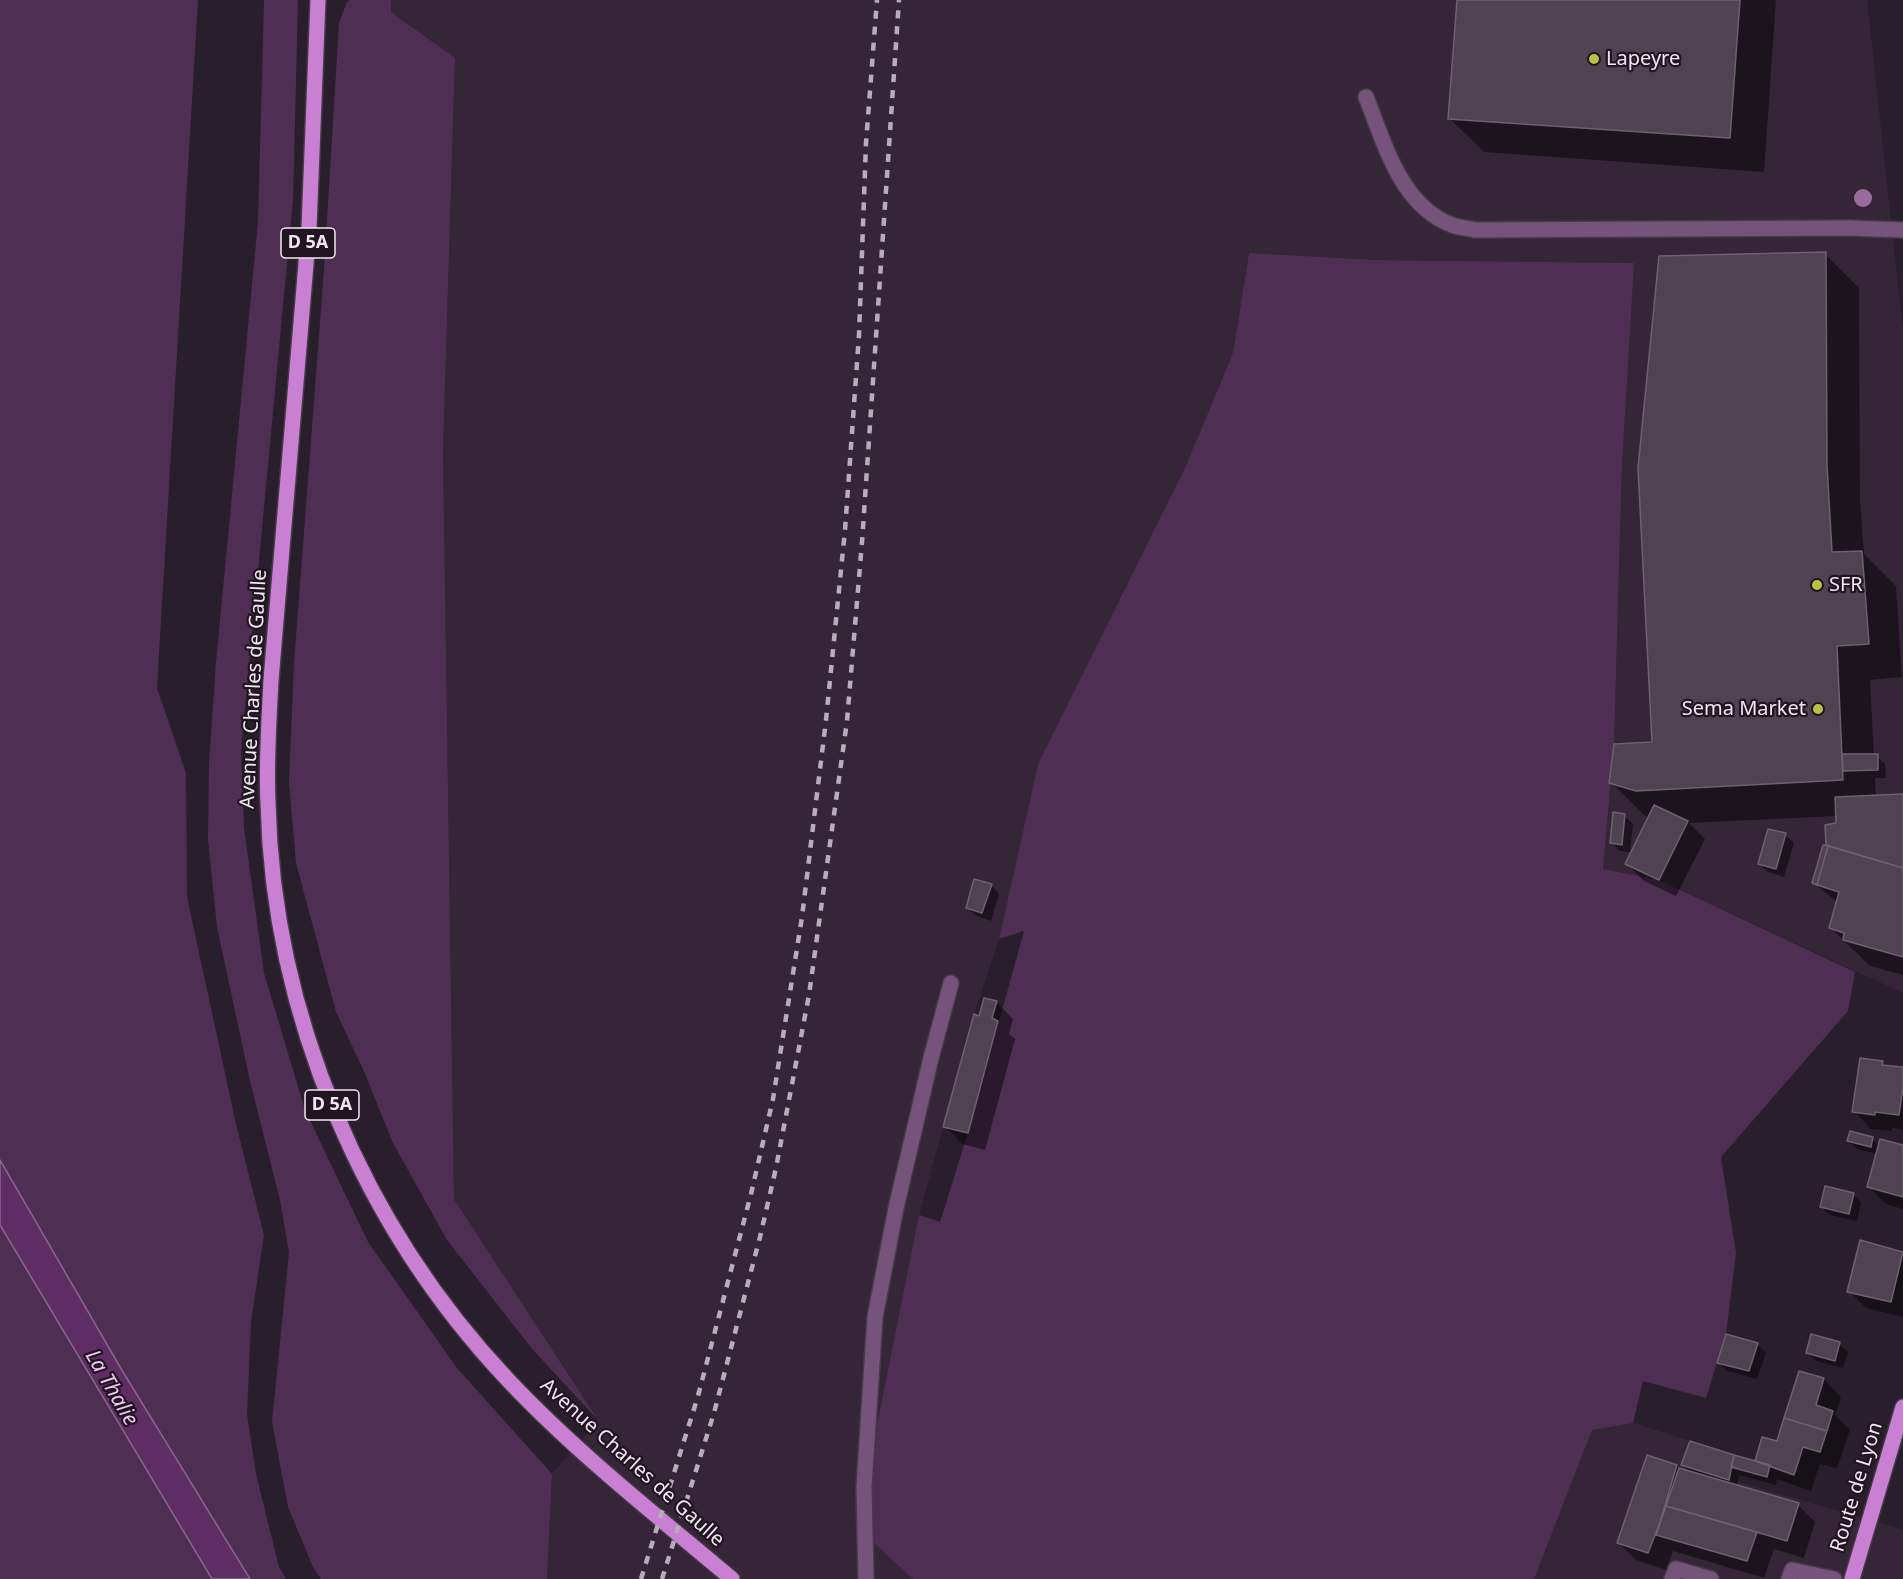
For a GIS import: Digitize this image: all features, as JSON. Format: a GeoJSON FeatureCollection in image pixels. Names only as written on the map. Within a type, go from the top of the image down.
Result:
{"type":"FeatureCollection","features":[{"type":"Feature","properties":{"kind":"main road","name":"Avenue Charles de Gaulle"},"geometry":{"type":"LineString","coordinates":[[318,0],[309,228],[271,680],[268,750],[267,804],[271,857],[280,923],[291,977],[309,1042],[334,1110],[391,1225],[422,1274],[447,1308],[508,1380],[581,1451],[732,1579]]}},
{"type":"Feature","properties":{"kind":"main road","name":"Route de Lyon"},"geometry":{"type":"LineString","coordinates":[[1852,1579],[1903,1407]]}},
{"type":"Feature","properties":{"kind":"lane"},"geometry":{"type":"LineString","coordinates":[[1366,97],[1397,173],[1421,207],[1452,225],[1475,230],[1850,228],[1903,230]]}},
{"type":"Feature","properties":{"kind":"lane"},"geometry":{"type":"LineString","coordinates":[[866,1579],[864,1487],[875,1317],[896,1208],[951,983]]}},
{"type":"Feature","properties":{"kind":"lane"},"geometry":{"type":"LineString","coordinates":[[1672,1579],[1676,1569],[1711,1579]]}},
{"type":"Feature","properties":{"kind":"lane"},"geometry":{"type":"LineString","coordinates":[[1789,1579],[1792,1570],[1834,1579]]}},
{"type":"Feature","properties":{"kind":"shaded area"},"geometry":{"type":"Polygon","coordinates":[[[0,0],[198,0],[157,688],[186,773],[187,897],[236,1124],[264,1235],[251,1322],[247,1414],[256,1474],[279,1567],[286,1579],[250,1579],[123,1372],[0,1160],[0,0]]]}},
{"type":"Feature","properties":{"kind":"shaded area"},"geometry":{"type":"Polygon","coordinates":[[[264,0],[298,0],[293,200],[241,751],[244,828],[264,973],[305,1110],[368,1242],[457,1368],[552,1474],[547,1579],[321,1579],[313,1567],[288,1507],[272,1422],[289,1252],[280,1200],[250,1081],[217,927],[208,840],[209,764],[216,662],[258,222],[264,0]]]}},
{"type":"Feature","properties":{"kind":"shaded area"},"geometry":{"type":"Polygon","coordinates":[[[350,0],[391,0],[391,12],[455,58],[443,450],[454,1199],[598,1420],[533,1350],[447,1240],[393,1143],[363,1069],[336,1012],[296,863],[289,782],[294,663],[324,270],[339,23],[347,2],[350,0]]]}},
{"type":"Feature","properties":{"kind":"shaded area"},"geometry":{"type":"Polygon","coordinates":[[[391,0],[1867,0],[1903,332],[1903,993],[1659,880],[1603,869],[1614,744],[1622,465],[1633,263],[1376,260],[1249,253],[1233,353],[1185,468],[1038,764],[999,939],[974,1014],[919,1215],[874,1440],[871,1539],[913,1579],[547,1579],[552,1474],[598,1420],[454,1199],[443,450],[455,58],[391,12],[391,0]]]}},
{"type":"Feature","properties":{"kind":"shaded area"},"geometry":{"type":"Polygon","coordinates":[[[1249,253],[1376,260],[1634,263],[1622,465],[1614,744],[1603,869],[1659,880],[1855,972],[1848,1011],[1721,1157],[1736,1253],[1726,1334],[1706,1398],[1643,1381],[1633,1423],[1592,1430],[1534,1579],[913,1579],[871,1540],[874,1440],[919,1215],[940,1222],[968,1133],[1024,931],[999,939],[1038,764],[1185,468],[1233,353],[1249,253]]]}},
{"type":"Feature","properties":{"kind":"shaded area"},"geometry":{"type":"Polygon","coordinates":[[[0,1225],[212,1579],[0,1579],[0,1225]]]}},
{"type":"Feature","properties":{"kind":"shaded area"},"geometry":{"type":"Polygon","coordinates":[[[1633,1423],[1690,1441],[1681,1465],[1903,1530],[1903,1579],[1534,1579],[1592,1429],[1633,1423]]]}},
{"type":"Feature","properties":{"kind":"water","name":"La Thalie"},"geometry":{"type":"Polygon","coordinates":[[[0,1160],[123,1372],[250,1579],[212,1579],[0,1225],[0,1160]]]}},
{"type":"Feature","properties":{"kind":"building","name":"Lapeyre"},"geometry":{"type":"Polygon","coordinates":[[[1457,0],[1740,0],[1730,138],[1448,119],[1457,0]]]}},
{"type":"Feature","properties":{"kind":"building"},"geometry":{"type":"Polygon","coordinates":[[[1826,252],[1827,465],[1832,552],[1862,551],[1869,644],[1837,646],[1843,780],[1636,791],[1609,783],[1614,744],[1652,742],[1638,468],[1659,256],[1826,252]]]}},
{"type":"Feature","properties":{"kind":"building"},"geometry":{"type":"Polygon","coordinates":[[[1842,754],[1878,754],[1878,770],[1843,771],[1842,754]]]}},
{"type":"Feature","properties":{"kind":"building"},"geometry":{"type":"Polygon","coordinates":[[[1903,794],[1903,868],[1826,845],[1825,825],[1836,823],[1835,797],[1903,794]]]}},
{"type":"Feature","properties":{"kind":"building"},"geometry":{"type":"Polygon","coordinates":[[[1654,805],[1688,821],[1659,880],[1625,864],[1654,805]]]}},
{"type":"Feature","properties":{"kind":"building"},"geometry":{"type":"Polygon","coordinates":[[[1613,812],[1625,814],[1622,845],[1610,843],[1613,812]]]}},
{"type":"Feature","properties":{"kind":"building"},"geometry":{"type":"Polygon","coordinates":[[[1768,829],[1786,833],[1776,869],[1758,864],[1768,829]]]}},
{"type":"Feature","properties":{"kind":"building"},"geometry":{"type":"Polygon","coordinates":[[[1823,845],[1828,846],[1817,885],[1812,883],[1823,845]]]}},
{"type":"Feature","properties":{"kind":"building"},"geometry":{"type":"Polygon","coordinates":[[[1828,846],[1903,868],[1903,957],[1843,940],[1844,933],[1829,928],[1839,892],[1817,885],[1828,846]]]}},
{"type":"Feature","properties":{"kind":"building"},"geometry":{"type":"Polygon","coordinates":[[[974,879],[992,884],[982,913],[966,908],[974,879]]]}},
{"type":"Feature","properties":{"kind":"building"},"geometry":{"type":"Polygon","coordinates":[[[984,998],[997,1001],[992,1018],[998,1021],[968,1133],[943,1127],[974,1014],[979,1016],[984,998]]]}},
{"type":"Feature","properties":{"kind":"building"},"geometry":{"type":"Polygon","coordinates":[[[1860,1058],[1883,1061],[1882,1065],[1903,1067],[1899,1115],[1852,1112],[1860,1058]]]}},
{"type":"Feature","properties":{"kind":"building"},"geometry":{"type":"Polygon","coordinates":[[[1850,1131],[1873,1137],[1871,1147],[1847,1141],[1850,1131]]]}},
{"type":"Feature","properties":{"kind":"building"},"geometry":{"type":"Polygon","coordinates":[[[1880,1139],[1903,1145],[1903,1197],[1867,1187],[1880,1139]]]}},
{"type":"Feature","properties":{"kind":"building"},"geometry":{"type":"Polygon","coordinates":[[[1825,1186],[1854,1193],[1849,1214],[1820,1207],[1825,1186]]]}},
{"type":"Feature","properties":{"kind":"building"},"geometry":{"type":"Polygon","coordinates":[[[1860,1240],[1903,1252],[1891,1302],[1847,1292],[1860,1240]]]}},
{"type":"Feature","properties":{"kind":"building"},"geometry":{"type":"Polygon","coordinates":[[[1726,1334],[1758,1343],[1749,1371],[1717,1363],[1726,1334]]]}},
{"type":"Feature","properties":{"kind":"building"},"geometry":{"type":"Polygon","coordinates":[[[1811,1334],[1840,1342],[1835,1361],[1806,1353],[1811,1334]]]}},
{"type":"Feature","properties":{"kind":"building"},"geometry":{"type":"Polygon","coordinates":[[[1799,1371],[1824,1378],[1816,1405],[1833,1411],[1827,1431],[1784,1418],[1799,1371]]]}},
{"type":"Feature","properties":{"kind":"building"},"geometry":{"type":"Polygon","coordinates":[[[1784,1418],[1827,1431],[1820,1452],[1803,1447],[1794,1475],[1755,1461],[1762,1437],[1777,1441],[1784,1418]]]}},
{"type":"Feature","properties":{"kind":"building"},"geometry":{"type":"Polygon","coordinates":[[[1690,1441],[1734,1455],[1729,1480],[1681,1465],[1690,1441]]]}},
{"type":"Feature","properties":{"kind":"building"},"geometry":{"type":"Polygon","coordinates":[[[1647,1455],[1677,1465],[1648,1553],[1617,1543],[1647,1455]]]}},
{"type":"Feature","properties":{"kind":"building"},"geometry":{"type":"Polygon","coordinates":[[[1734,1455],[1770,1465],[1767,1477],[1731,1467],[1734,1455]]]}},
{"type":"Feature","properties":{"kind":"building"},"geometry":{"type":"Polygon","coordinates":[[[1679,1468],[1799,1503],[1787,1541],[1666,1506],[1679,1468]]]}},
{"type":"Feature","properties":{"kind":"building"},"geometry":{"type":"Polygon","coordinates":[[[1666,1506],[1757,1532],[1747,1561],[1656,1535],[1666,1506]]]}},
{"type":"Feature","properties":{"kind":"railway"},"geometry":{"type":"LineString","coordinates":[[641,1579],[698,1396],[751,1194],[773,1099],[802,917],[826,720],[845,530],[859,335],[866,143],[877,0]]}},
{"type":"Feature","properties":{"kind":"railway"},"geometry":{"type":"LineString","coordinates":[[662,1579],[714,1413],[760,1237],[776,1168],[809,995],[847,721],[862,542],[899,0]]}},
{"type":"Feature","properties":{"kind":"place","name":"Lapeyre"},"geometry":{"type":"Point","coordinates":[1594,59]}},
{"type":"Feature","properties":{"kind":"place","name":"SFR"},"geometry":{"type":"Point","coordinates":[1817,585]}},
{"type":"Feature","properties":{"kind":"place","name":"Sema Market"},"geometry":{"type":"Point","coordinates":[1818,709]}}]}
